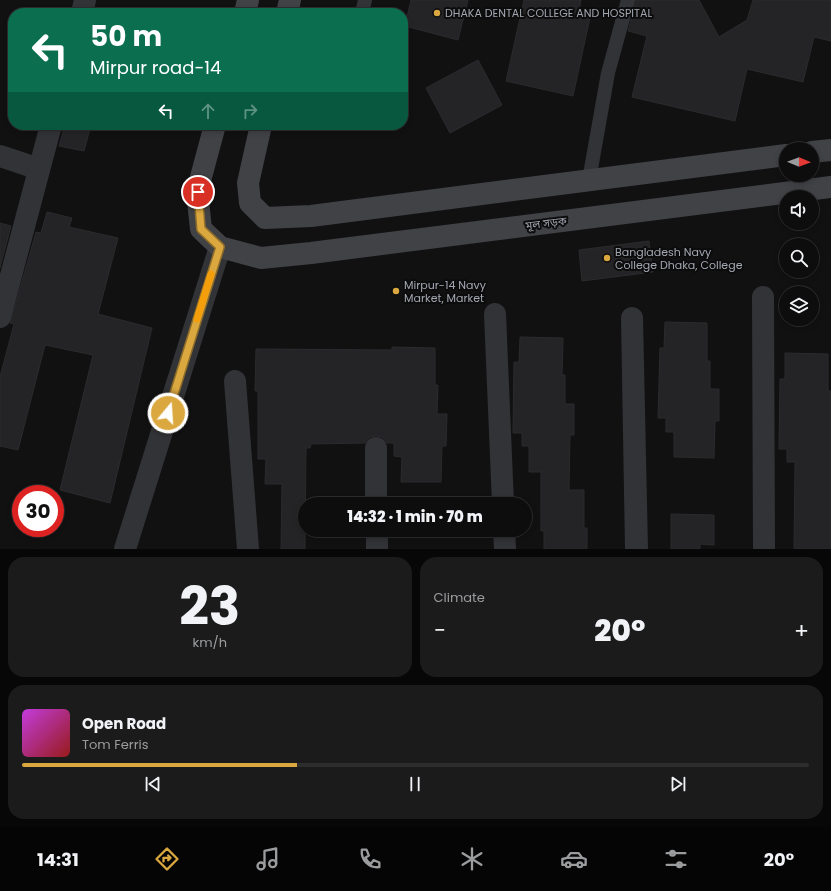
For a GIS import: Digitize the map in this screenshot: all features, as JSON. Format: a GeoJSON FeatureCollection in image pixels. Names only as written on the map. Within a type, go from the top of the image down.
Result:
{"type":"FeatureCollection","features":[{"type":"Feature","properties":{"kind":"street"},"geometry":{"type":"LineString","coordinates":[[0,317],[50,130]]}},
{"type":"Feature","properties":{"kind":"street"},"geometry":{"type":"LineString","coordinates":[[125,549],[220,247],[201,229],[198,192],[214,130]]}},
{"type":"Feature","properties":{"kind":"street"},"geometry":{"type":"LineString","coordinates":[[260,130],[248,183],[250,203],[265,218],[311,216],[779,156]]}},
{"type":"Feature","properties":{"kind":"street"},"geometry":{"type":"LineString","coordinates":[[819,151],[831,150]]}},
{"type":"Feature","properties":{"kind":"street"},"geometry":{"type":"LineString","coordinates":[[0,156],[39,169]]}},
{"type":"Feature","properties":{"kind":"street","name":"মূল সড়ক"},"geometry":{"type":"LineString","coordinates":[[220,247],[261,258],[311,253],[831,187]]}},
{"type":"Feature","properties":{"kind":"street"},"geometry":{"type":"LineString","coordinates":[[762,297],[764,549]]}},
{"type":"Feature","properties":{"kind":"street"},"geometry":{"type":"LineString","coordinates":[[495,318],[503,497]]}},
{"type":"Feature","properties":{"kind":"street"},"geometry":{"type":"LineString","coordinates":[[632,328],[636,549]]}},
{"type":"Feature","properties":{"kind":"street"},"geometry":{"type":"LineString","coordinates":[[236,397],[248,549]]}},
{"type":"Feature","properties":{"kind":"street"},"geometry":{"type":"LineString","coordinates":[[376,451],[376,497]]}},
{"type":"Feature","properties":{"kind":"street"},"geometry":{"type":"LineString","coordinates":[[377,537],[377,549]]}},
{"type":"Feature","properties":{"kind":"street"},"geometry":{"type":"LineString","coordinates":[[504,537],[504,549]]}},
{"type":"Feature","properties":{"kind":"lane"},"geometry":{"type":"LineString","coordinates":[[589,180],[608,73],[628,0]]}},
{"type":"Feature","properties":{"kind":"building","name":"DHAKA DENTAL COLLEGE AND HOSPITAL"},"geometry":{"type":"Polygon","coordinates":[[[411,0],[468,0],[458,40],[408,27],[408,13],[411,0]]]}},
{"type":"Feature","properties":{"kind":"building"},"geometry":{"type":"Polygon","coordinates":[[[524,0],[581,0],[579,11],[591,13],[573,96],[506,81],[524,0]]]}},
{"type":"Feature","properties":{"kind":"building"},"geometry":{"type":"Polygon","coordinates":[[[636,0],[699,0],[719,37],[747,20],[753,0],[831,0],[831,41],[814,37],[803,82],[747,69],[735,121],[632,97],[647,36],[628,31],[636,0]]]}},
{"type":"Feature","properties":{"kind":"building"},"geometry":{"type":"Polygon","coordinates":[[[478,60],[502,105],[450,133],[426,88],[478,60]]]}},
{"type":"Feature","properties":{"kind":"building"},"geometry":{"type":"Polygon","coordinates":[[[64,130],[90,130],[84,151],[59,146],[64,130]]]}},
{"type":"Feature","properties":{"kind":"building"},"geometry":{"type":"Polygon","coordinates":[[[47,212],[72,218],[69,227],[118,238],[98,314],[152,328],[110,503],[64,491],[64,485],[61,485],[93,355],[45,345],[18,450],[0,446],[0,377],[14,324],[10,323],[36,232],[41,233],[47,212]]]}},
{"type":"Feature","properties":{"kind":"building"},"geometry":{"type":"Polygon","coordinates":[[[0,223],[11,226],[0,268],[0,223]]]}},
{"type":"Feature","properties":{"kind":"building"},"geometry":{"type":"Polygon","coordinates":[[[649,241],[653,272],[582,281],[579,250],[649,241]]]}},
{"type":"Feature","properties":{"kind":"building"},"geometry":{"type":"Polygon","coordinates":[[[665,322],[707,323],[707,361],[710,361],[710,389],[719,389],[719,421],[715,421],[714,458],[674,457],[674,432],[666,432],[666,418],[658,418],[660,348],[664,348],[665,322]]]}},
{"type":"Feature","properties":{"kind":"building"},"geometry":{"type":"Polygon","coordinates":[[[520,337],[563,338],[562,375],[565,375],[565,404],[574,404],[574,435],[570,435],[569,490],[584,490],[584,528],[587,528],[587,549],[544,549],[544,531],[541,531],[541,472],[529,472],[529,446],[522,446],[522,433],[513,433],[514,362],[519,362],[520,337]]]}},
{"type":"Feature","properties":{"kind":"building"},"geometry":{"type":"Polygon","coordinates":[[[392,347],[435,348],[435,385],[438,385],[437,414],[447,414],[446,446],[442,446],[441,482],[401,482],[402,457],[394,456],[394,443],[387,443],[382,437],[370,437],[365,443],[311,444],[310,448],[306,448],[306,497],[298,497],[298,537],[305,537],[305,549],[281,549],[282,484],[265,484],[266,459],[258,459],[258,391],[255,391],[256,349],[392,350],[392,347]]]}},
{"type":"Feature","properties":{"kind":"building"},"geometry":{"type":"Polygon","coordinates":[[[785,353],[828,354],[828,391],[831,391],[831,549],[794,549],[795,462],[787,462],[787,449],[779,449],[780,379],[785,379],[785,353]]]}},
{"type":"Feature","properties":{"kind":"building"},"geometry":{"type":"Polygon","coordinates":[[[671,514],[714,515],[714,545],[700,544],[700,549],[671,549],[671,514]]]}},
{"type":"Feature","properties":{"kind":"slow traffic"},"geometry":{"type":"LineString","coordinates":[[197,319],[211,274]]}},
{"type":"Feature","properties":{"kind":"place","name":"DHAKA DENTAL COLLEGE AND HOSPITAL"},"geometry":{"type":"Point","coordinates":[437,13]}},
{"type":"Feature","properties":{"kind":"place","name":"Bangladesh Navy College Dhaka, College"},"geometry":{"type":"Point","coordinates":[607,258]}},
{"type":"Feature","properties":{"kind":"place","name":"Mirpur-14 Navy Market, Market"},"geometry":{"type":"Point","coordinates":[396,291]}},
{"type":"Feature","properties":{"kind":"route"},"geometry":{"type":"LineString","coordinates":[[168,413],[220,247],[201,229],[198,192]]}}]}
